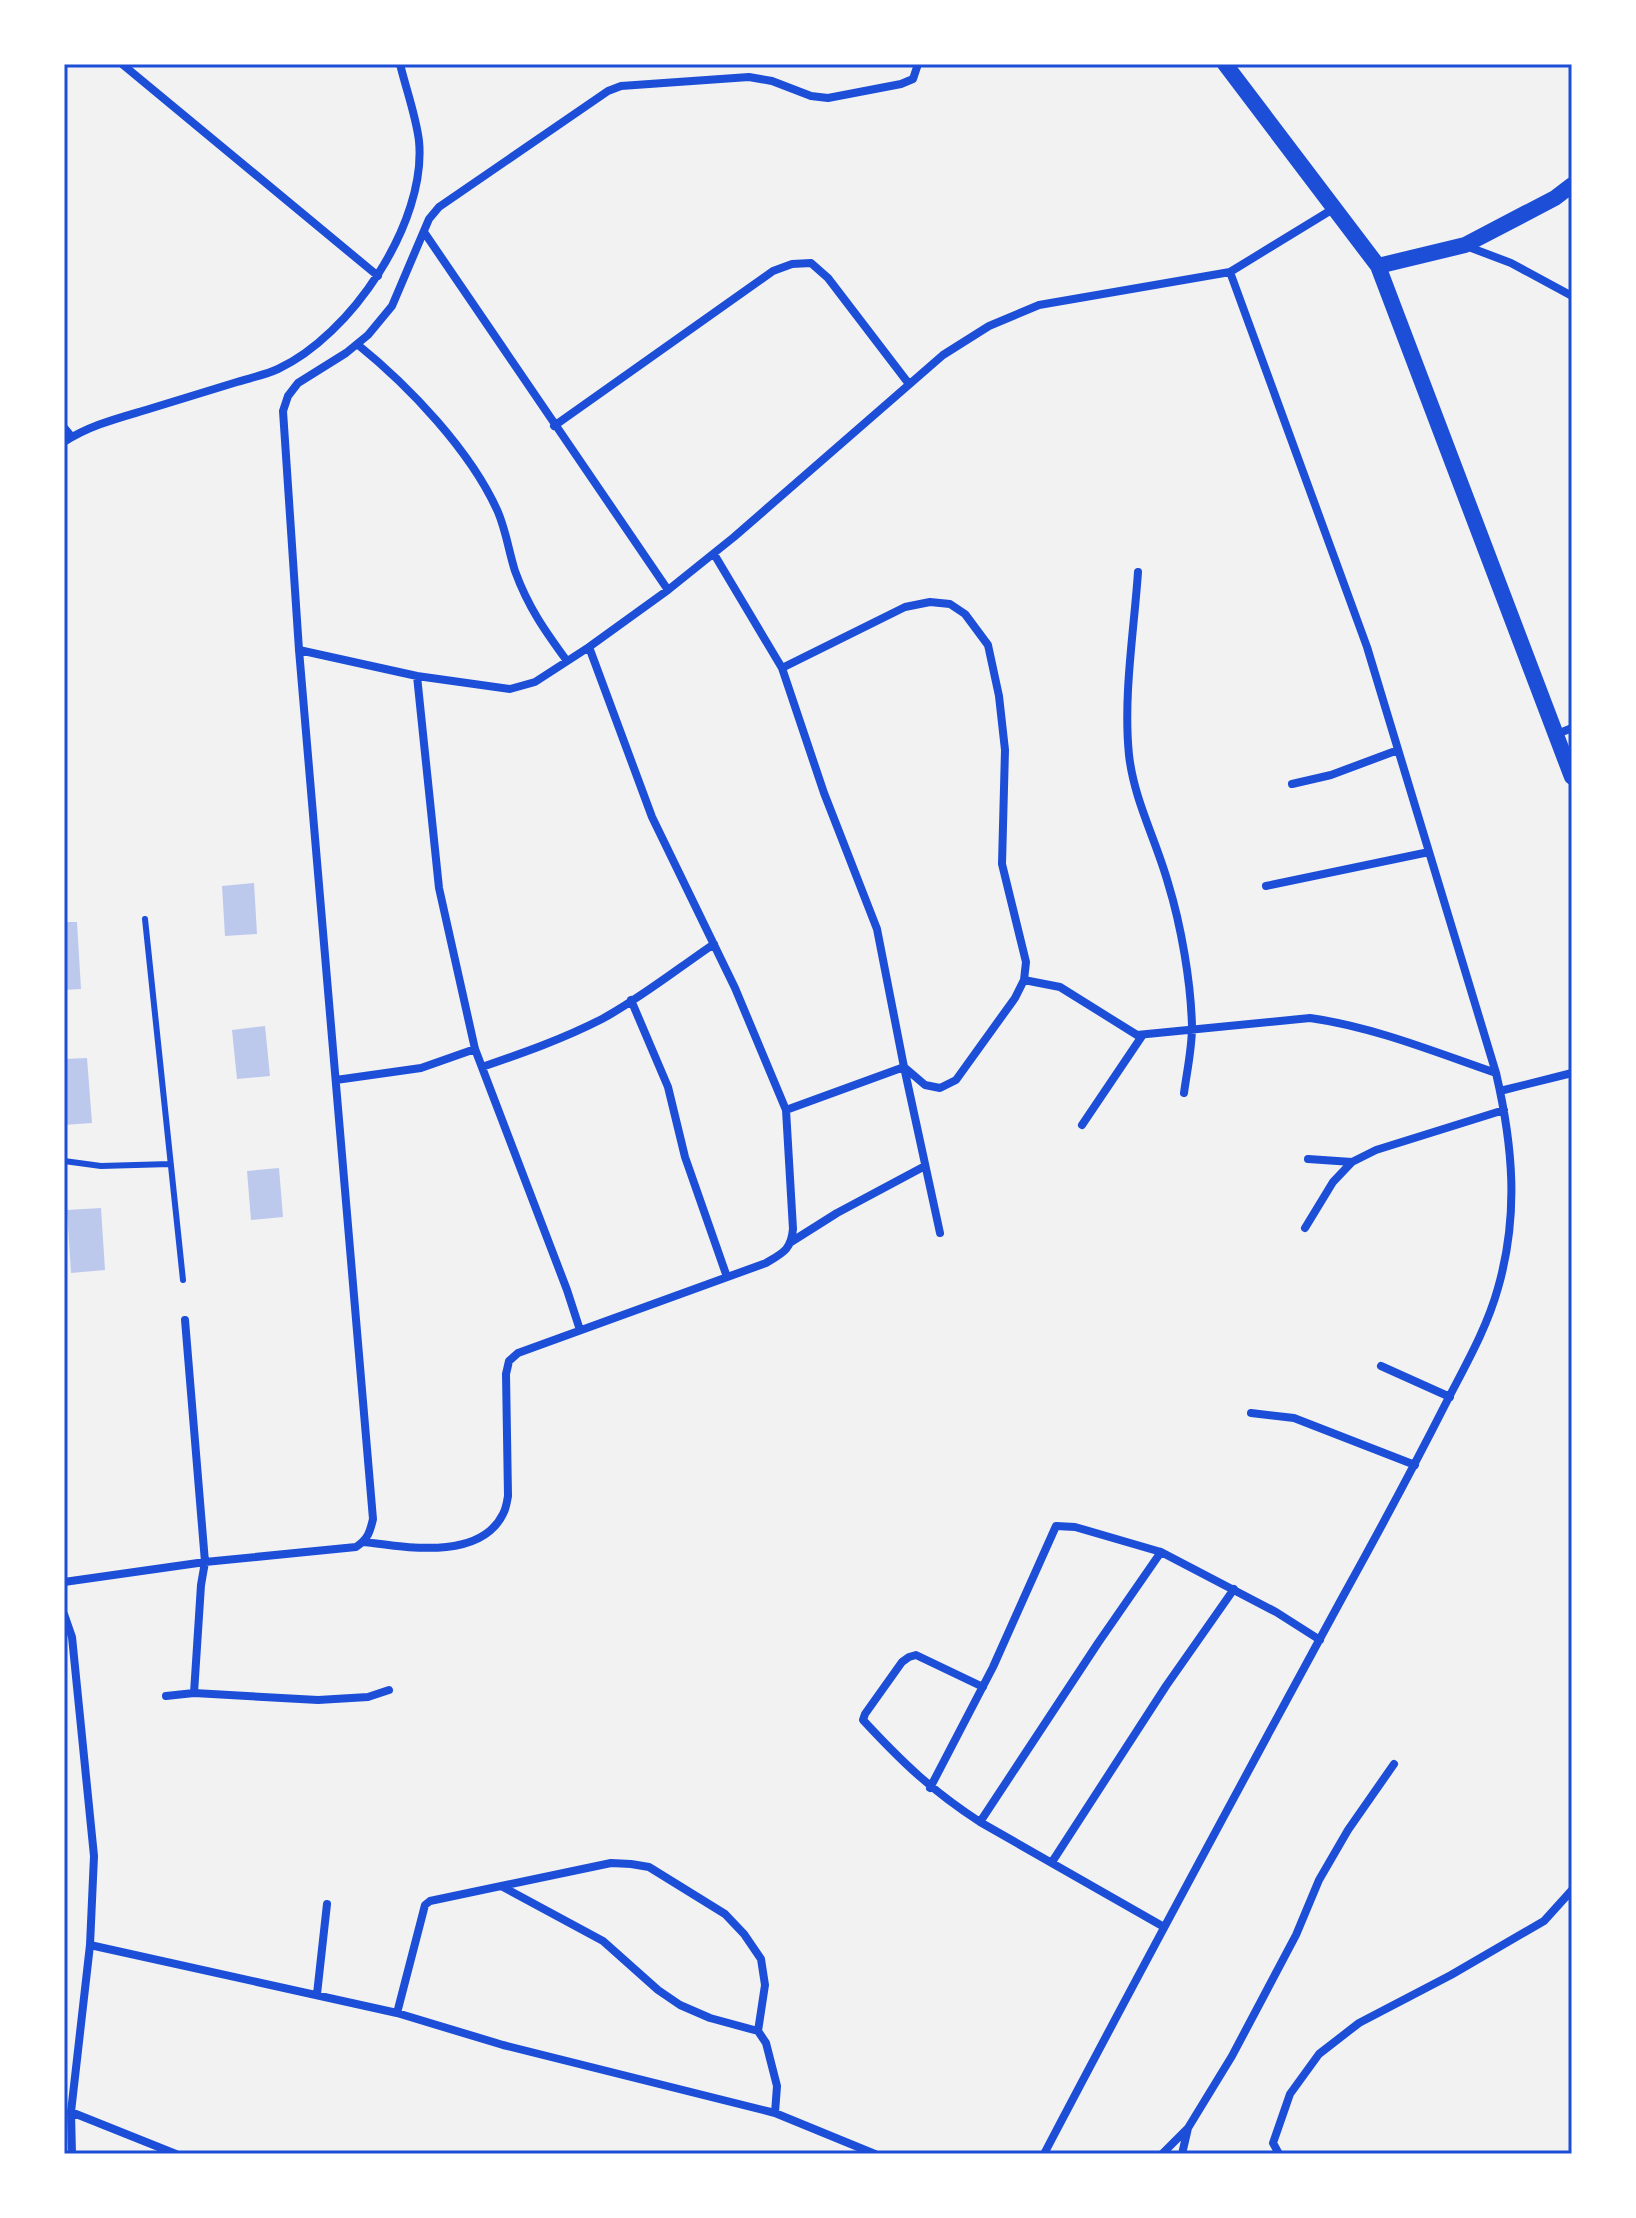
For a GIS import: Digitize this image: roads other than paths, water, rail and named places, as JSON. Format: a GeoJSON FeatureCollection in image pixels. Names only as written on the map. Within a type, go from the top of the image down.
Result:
{"type":"FeatureCollection","features":[{"type":"Feature","properties":{"kind":"main road"},"geometry":{"type":"LineString","coordinates":[[1225,64],[1378,266],[1564,731],[1572,777]]}},
{"type":"Feature","properties":{"kind":"main road"},"geometry":{"type":"LineString","coordinates":[[1378,266],[1465,245],[1555,198],[1572,185]]}},
{"type":"Feature","properties":{"kind":"street"},"geometry":{"type":"LineString","coordinates":[[122,64],[378,276]]}},
{"type":"Feature","properties":{"kind":"street"},"geometry":{"type":"LineString","coordinates":[[64,442],[82,430],[111,420],[277,369],[335,329],[378,276],[411,210],[418,175],[419,142],[400,64]]}},
{"type":"Feature","properties":{"kind":"street"},"geometry":{"type":"LineString","coordinates":[[64,1582],[205,1562],[356,1547],[370,1533],[373,1519],[299,650],[283,411],[288,396],[298,383],[368,335],[392,306],[429,219],[439,207],[608,91],[621,86],[749,77],[772,81],[811,96],[828,98],[901,84],[913,79],[918,64]]}},
{"type":"Feature","properties":{"kind":"street"},"geometry":{"type":"LineString","coordinates":[[299,650],[417,676],[510,689],[535,682],[589,647],[714,554],[943,355],[989,326],[1039,305],[1230,272],[1333,209]]}},
{"type":"Feature","properties":{"kind":"street"},"geometry":{"type":"LineString","coordinates":[[424,232],[668,590]]}},
{"type":"Feature","properties":{"kind":"street"},"geometry":{"type":"LineString","coordinates":[[1465,245],[1511,263],[1572,296]]}},
{"type":"Feature","properties":{"kind":"street"},"geometry":{"type":"LineString","coordinates":[[554,426],[773,271],[792,264],[811,263],[828,278],[909,384]]}},
{"type":"Feature","properties":{"kind":"street"},"geometry":{"type":"LineString","coordinates":[[1044,2154],[1450,1397],[1474,1349],[1498,1289],[1509,1241],[1513,1200],[1510,1144],[1496,1073],[1367,647],[1230,272]]}},
{"type":"Feature","properties":{"kind":"street"},"geometry":{"type":"LineString","coordinates":[[357,344],[387,368],[422,404],[470,463],[499,514],[515,569],[533,613],[567,661]]}},
{"type":"Feature","properties":{"kind":"street"},"geometry":{"type":"LineString","coordinates":[[714,554],[782,668],[824,793],[877,929],[940,1233]]}},
{"type":"Feature","properties":{"kind":"street"},"geometry":{"type":"LineString","coordinates":[[1138,572],[1128,702],[1129,754],[1145,819],[1168,881],[1180,936],[1192,1029],[1184,1093]]}},
{"type":"Feature","properties":{"kind":"street"},"geometry":{"type":"LineString","coordinates":[[782,668],[905,607],[930,602],[950,604],[965,614],[988,645],[999,696],[1005,750],[1002,864],[1026,962],[1024,980],[1015,998],[956,1080],[940,1088],[925,1085],[904,1067]]}},
{"type":"Feature","properties":{"kind":"street"},"geometry":{"type":"LineString","coordinates":[[364,1542],[405,1547],[453,1547],[486,1535],[503,1515],[508,1496],[506,1374],[509,1361],[518,1353],[766,1263],[784,1253],[791,1242],[793,1229],[786,1110],[735,988],[652,817],[589,647]]}},
{"type":"Feature","properties":{"kind":"street"},"geometry":{"type":"LineString","coordinates":[[417,676],[439,888],[475,1049],[580,1330]]}},
{"type":"Feature","properties":{"kind":"street"},"geometry":{"type":"LineString","coordinates":[[1292,784],[1331,775],[1398,750]]}},
{"type":"Feature","properties":{"kind":"street"},"geometry":{"type":"LineString","coordinates":[[1266,886],[1429,852]]}},
{"type":"Feature","properties":{"kind":"street"},"geometry":{"type":"LineString","coordinates":[[482,1067],[555,1041],[600,1020],[714,944]]}},
{"type":"Feature","properties":{"kind":"street"},"geometry":{"type":"LineString","coordinates":[[1024,980],[1058,986],[1132,1033],[1142,1036],[1310,1018],[1389,1035],[1496,1073]]}},
{"type":"Feature","properties":{"kind":"street"},"geometry":{"type":"LineString","coordinates":[[631,1000],[668,1087],[685,1157],[727,1277]]}},
{"type":"Feature","properties":{"kind":"street"},"geometry":{"type":"LineString","coordinates":[[1082,1125],[1142,1036]]}},
{"type":"Feature","properties":{"kind":"street"},"geometry":{"type":"LineString","coordinates":[[336,1080],[421,1068],[475,1049]]}},
{"type":"Feature","properties":{"kind":"street"},"geometry":{"type":"LineString","coordinates":[[786,1110],[904,1067]]}},
{"type":"Feature","properties":{"kind":"street"},"geometry":{"type":"LineString","coordinates":[[1500,1091],[1572,1073]]}},
{"type":"Feature","properties":{"kind":"street"},"geometry":{"type":"LineString","coordinates":[[1305,1228],[1333,1182],[1352,1162],[1376,1150],[1504,1110]]}},
{"type":"Feature","properties":{"kind":"street"},"geometry":{"type":"LineString","coordinates":[[1308,1159],[1352,1162]]}},
{"type":"Feature","properties":{"kind":"street"},"geometry":{"type":"LineString","coordinates":[[791,1242],[837,1213],[925,1166]]}},
{"type":"Feature","properties":{"kind":"street"},"geometry":{"type":"LineString","coordinates":[[185,1320],[205,1562],[194,1693]]}},
{"type":"Feature","properties":{"kind":"street"},"geometry":{"type":"LineString","coordinates":[[1381,1366],[1450,1397]]}},
{"type":"Feature","properties":{"kind":"street"},"geometry":{"type":"LineString","coordinates":[[1251,1413],[1294,1418],[1415,1465]]}},
{"type":"Feature","properties":{"kind":"street"},"geometry":{"type":"LineString","coordinates":[[930,1788],[983,1687],[1053,1529],[1059,1525],[1161,1552],[1234,1589],[1320,1640]]}},
{"type":"Feature","properties":{"kind":"street"},"geometry":{"type":"LineString","coordinates":[[980,1822],[1161,1552]]}},
{"type":"Feature","properties":{"kind":"street"},"geometry":{"type":"LineString","coordinates":[[1052,1862],[1166,1686],[1234,1589]]}},
{"type":"Feature","properties":{"kind":"street"},"geometry":{"type":"LineString","coordinates":[[64,1614],[72,1637],[94,1856],[90,1945],[71,2112],[72,2154]]}},
{"type":"Feature","properties":{"kind":"street"},"geometry":{"type":"LineString","coordinates":[[983,1687],[916,1655],[902,1662],[863,1720],[930,1788],[980,1822],[1164,1927]]}},
{"type":"Feature","properties":{"kind":"street"},"geometry":{"type":"LineString","coordinates":[[166,1696],[194,1693],[318,1700],[368,1697],[389,1690]]}},
{"type":"Feature","properties":{"kind":"street"},"geometry":{"type":"LineString","coordinates":[[1162,2154],[1188,2128],[1232,2056],[1296,1935],[1319,1880],[1348,1830],[1394,1764]]}},
{"type":"Feature","properties":{"kind":"street"},"geometry":{"type":"LineString","coordinates":[[397,2013],[427,1903],[611,1863],[649,1867],[725,1914],[744,1934],[761,1959],[765,1985],[758,2031]]}},
{"type":"Feature","properties":{"kind":"street"},"geometry":{"type":"LineString","coordinates":[[503,1887],[603,1941],[658,1990],[680,2005],[710,2018],[758,2031],[766,2043],[777,2086],[775,2113]]}},
{"type":"Feature","properties":{"kind":"street"},"geometry":{"type":"LineString","coordinates":[[1279,2154],[1273,2143],[1290,2094],[1319,2054],[1359,2023],[1544,1921],[1572,1890]]}},
{"type":"Feature","properties":{"kind":"street"},"geometry":{"type":"LineString","coordinates":[[317,1994],[327,1904]]}},
{"type":"Feature","properties":{"kind":"street"},"geometry":{"type":"LineString","coordinates":[[90,1945],[397,2013],[503,2045],[775,2113],[875,2154]]}},
{"type":"Feature","properties":{"kind":"street"},"geometry":{"type":"LineString","coordinates":[[71,2112],[176,2154]]}},
{"type":"Feature","properties":{"kind":"street"},"geometry":{"type":"LineString","coordinates":[[1182,2154],[1188,2128]]}},
{"type":"Feature","properties":{"kind":"lane"},"geometry":{"type":"LineString","coordinates":[[64,426],[73,437]]}},
{"type":"Feature","properties":{"kind":"lane"},"geometry":{"type":"LineString","coordinates":[[145,919],[183,1280]]}},
{"type":"Feature","properties":{"kind":"lane"},"geometry":{"type":"LineString","coordinates":[[64,1161],[101,1166],[170,1164]]}}]}
